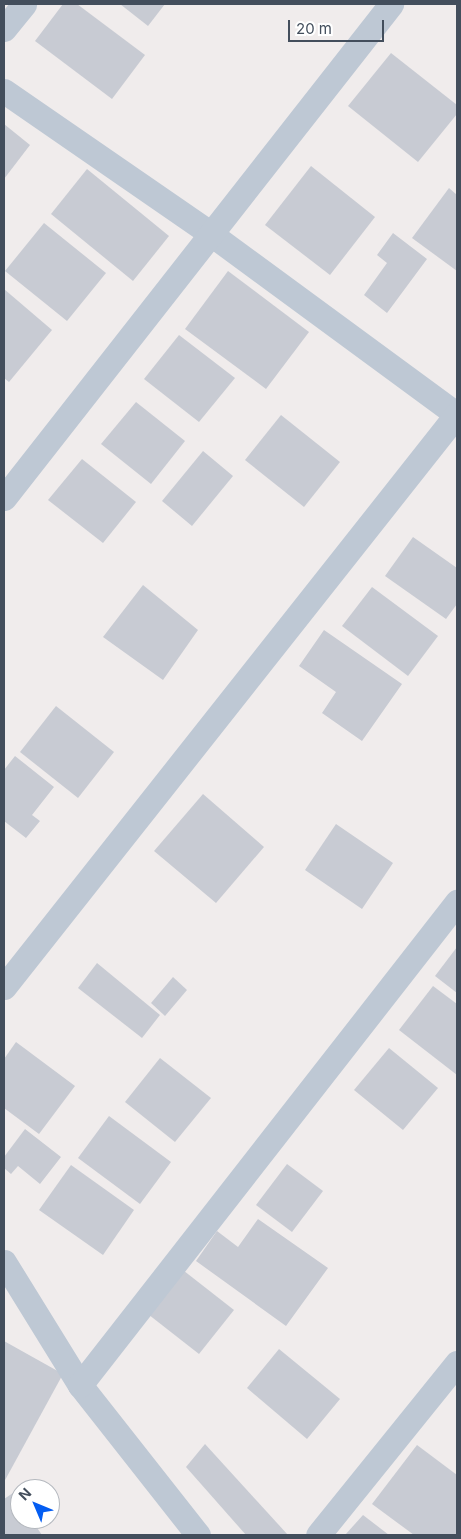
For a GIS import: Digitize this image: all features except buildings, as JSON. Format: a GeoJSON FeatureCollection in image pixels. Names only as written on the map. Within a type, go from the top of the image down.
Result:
{"type":"FeatureCollection","features":[{"type":"Feature","properties":{"kind":"street"},"geometry":{"type":"LineString","coordinates":[[4,29],[24,4]]}},
{"type":"Feature","properties":{"kind":"street"},"geometry":{"type":"LineString","coordinates":[[4,498],[391,4]]}},
{"type":"Feature","properties":{"kind":"street"},"geometry":{"type":"LineString","coordinates":[[4,91],[211,234],[457,415],[4,987]]}},
{"type":"Feature","properties":{"kind":"street"},"geometry":{"type":"LineString","coordinates":[[80,1386],[457,902]]}},
{"type":"Feature","properties":{"kind":"street"},"geometry":{"type":"LineString","coordinates":[[4,1262],[80,1386],[198,1535]]}},
{"type":"Feature","properties":{"kind":"street"},"geometry":{"type":"LineString","coordinates":[[318,1535],[457,1363]]}}]}
